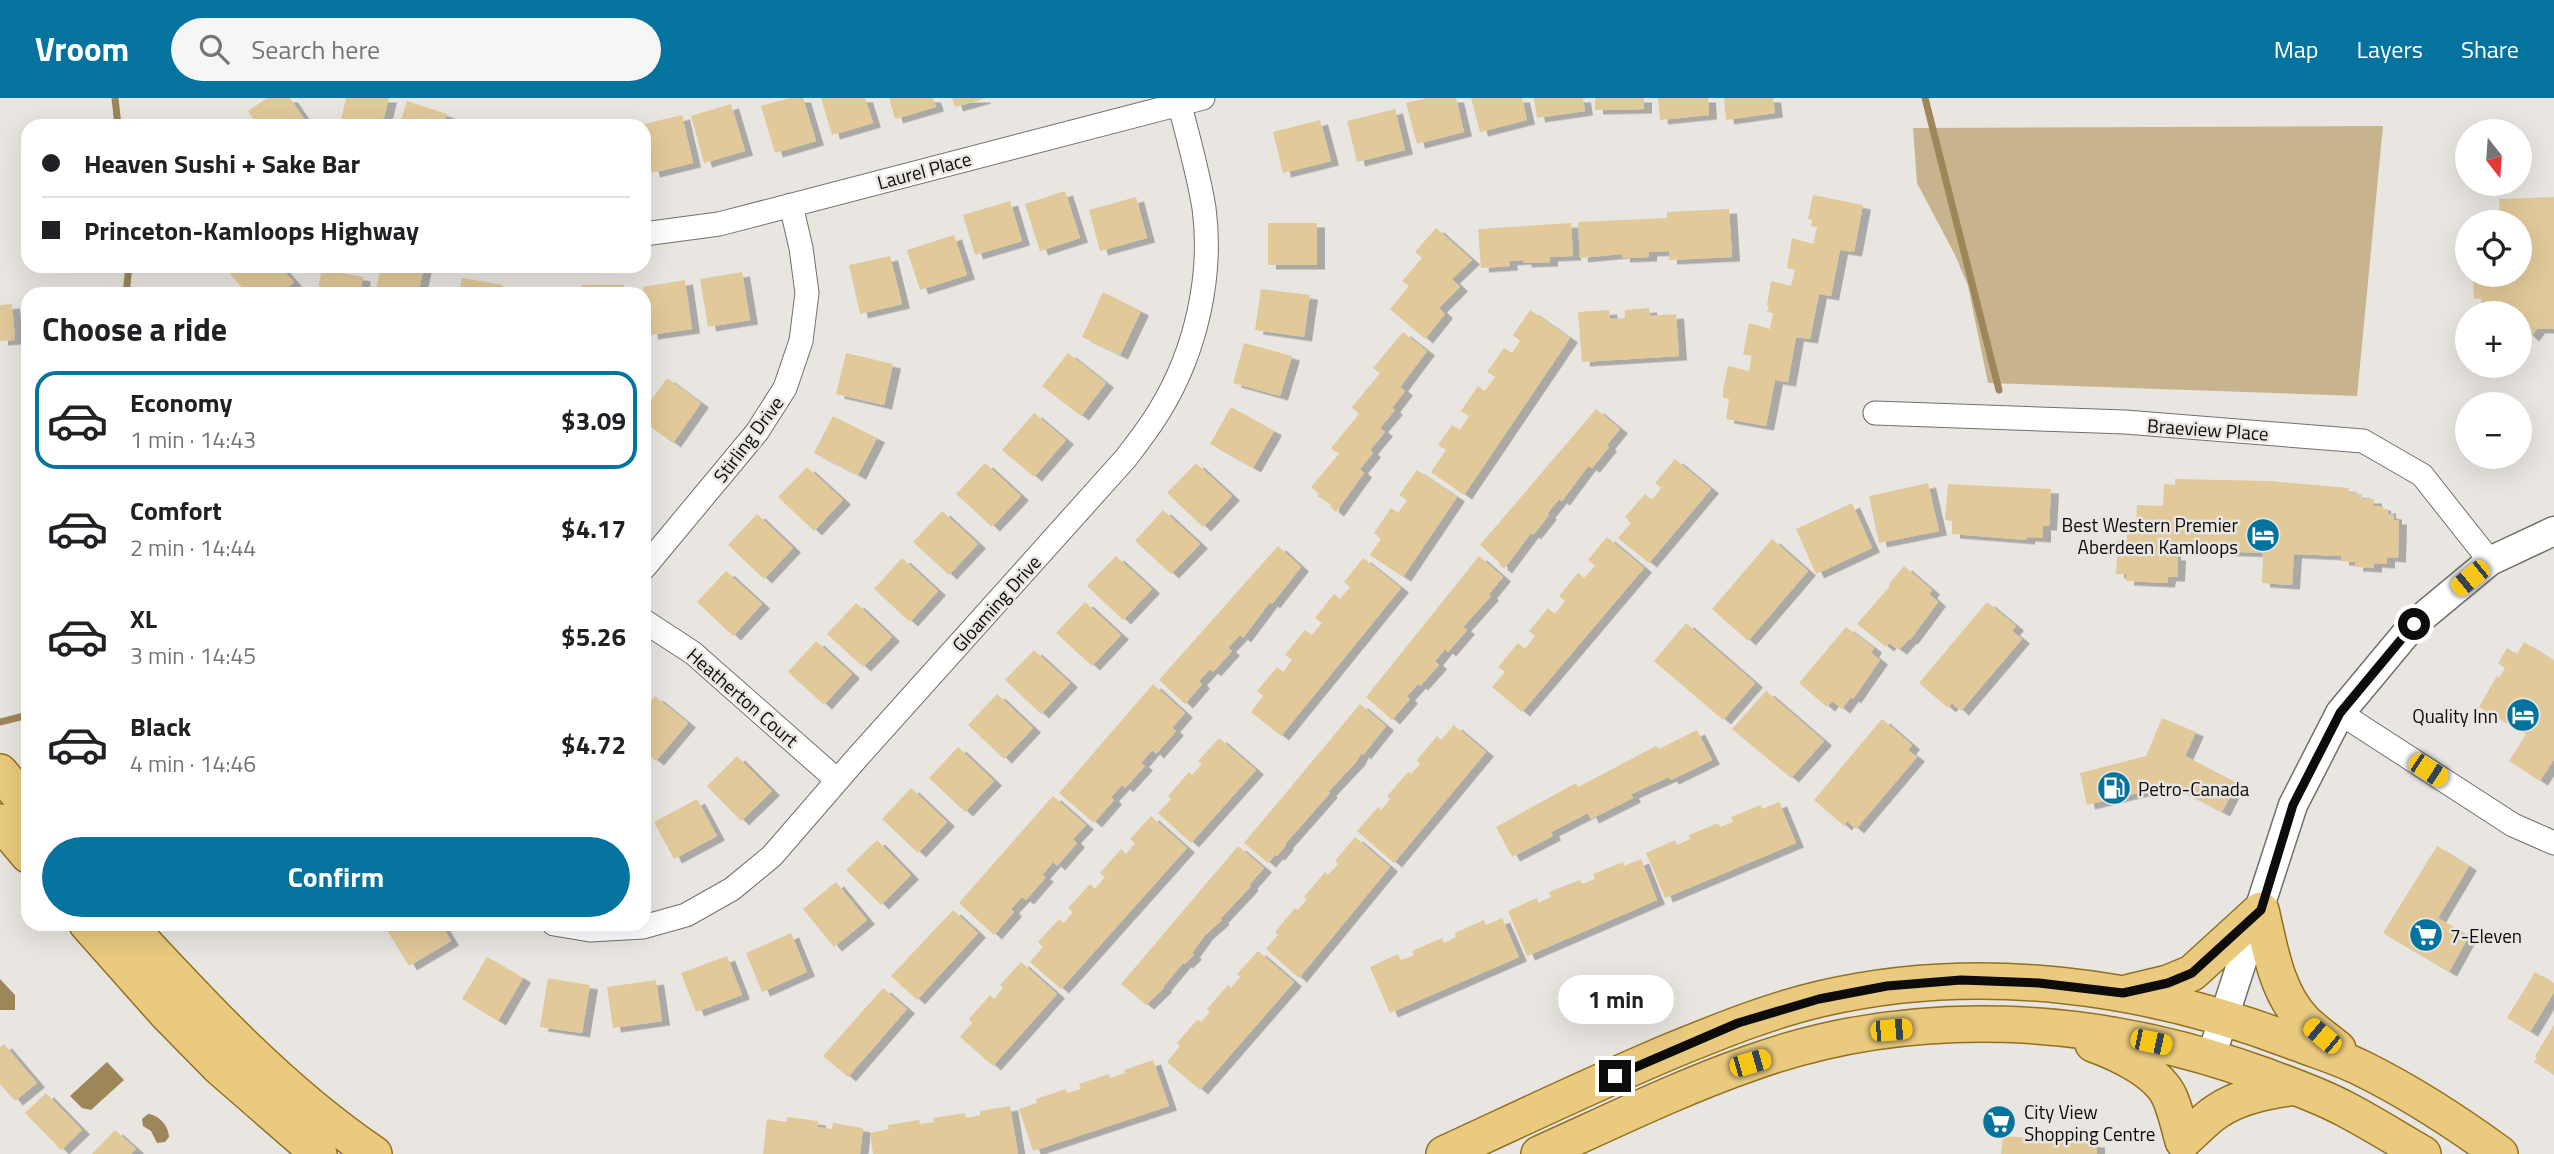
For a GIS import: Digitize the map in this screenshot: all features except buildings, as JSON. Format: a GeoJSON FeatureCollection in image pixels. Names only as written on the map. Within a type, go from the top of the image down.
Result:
{"type":"FeatureCollection","features":[{"type":"Feature","properties":{"kind":"main road"},"geometry":{"type":"LineString","coordinates":[[0,772],[21,798]]}},
{"type":"Feature","properties":{"kind":"main road"},"geometry":{"type":"LineString","coordinates":[[0,822],[21,847]]}},
{"type":"Feature","properties":{"kind":"main road"},"geometry":{"type":"LineString","coordinates":[[2123,993],[2168,983],[2192,973],[2261,910],[2285,993],[2304,1021],[2359,1067]]}},
{"type":"Feature","properties":{"kind":"main road"},"geometry":{"type":"LineString","coordinates":[[92,931],[219,1068],[319,1154]]}},
{"type":"Feature","properties":{"kind":"main road"},"geometry":{"type":"LineString","coordinates":[[133,931],[188,991],[243,1044],[301,1097],[374,1154]]}},
{"type":"Feature","properties":{"kind":"main road"},"geometry":{"type":"LineString","coordinates":[[1444,1154],[1640,1064],[1726,1028],[1819,999],[1887,986],[1961,980],[2039,983],[2123,993],[2225,1017],[2359,1067],[2421,1100],[2500,1154]]}},
{"type":"Feature","properties":{"kind":"main road"},"geometry":{"type":"LineString","coordinates":[[1539,1154],[1656,1101],[1750,1063],[1828,1041],[1891,1030],[1960,1023],[2112,1034],[2211,1057],[2295,1087],[2345,1109],[2423,1154]]}},
{"type":"Feature","properties":{"kind":"main road"},"geometry":{"type":"LineString","coordinates":[[2041,1027],[2119,1053],[2139,1066],[2169,1095],[2183,1141],[2217,1111],[2237,1101],[2295,1087]]}},
{"type":"Feature","properties":{"kind":"street","name":"Laurel Place"},"geometry":{"type":"LineString","coordinates":[[651,233],[719,223],[1179,101],[1203,98]]}},
{"type":"Feature","properties":{"kind":"street","name":"Gloaming Drive"},"geometry":{"type":"LineString","coordinates":[[651,925],[686,915],[732,889],[772,856],[837,779],[1126,458],[1167,397],[1185,361],[1199,309],[1206,258],[1204,210],[1179,101]]}},
{"type":"Feature","properties":{"kind":"street","name":"Stirling Drive"},"geometry":{"type":"LineString","coordinates":[[651,560],[757,432],[785,388],[801,341],[807,292],[791,205]]}},
{"type":"Feature","properties":{"kind":"street","name":"Braeview Place"},"geometry":{"type":"LineString","coordinates":[[1875,413],[2125,422],[2363,441],[2422,475],[2490,561]]}},
{"type":"Feature","properties":{"kind":"street"},"geometry":{"type":"LineString","coordinates":[[2211,1057],[2293,805],[2340,713],[2414,624],[2490,561],[2554,531]]}},
{"type":"Feature","properties":{"kind":"street","name":"Heatherton Court"},"geometry":{"type":"LineString","coordinates":[[651,625],[694,653],[837,779]]}},
{"type":"Feature","properties":{"kind":"street"},"geometry":{"type":"LineString","coordinates":[[2340,713],[2513,825],[2554,843]]}},
{"type":"Feature","properties":{"kind":"shaded area"},"geometry":{"type":"Polygon","coordinates":[[[2383,126],[2357,396],[1988,383],[1968,286],[1955,255],[1917,183],[1913,128],[2383,126]]]}},
{"type":"Feature","properties":{"kind":"shaded area"},"geometry":{"type":"Polygon","coordinates":[[[0,979],[15,995],[15,1010],[0,1010],[0,979]]]}},
{"type":"Feature","properties":{"kind":"shaded area"},"geometry":{"type":"Polygon","coordinates":[[[107,1062],[124,1080],[91,1110],[82,1108],[70,1096],[107,1062]]]}},
{"type":"Feature","properties":{"kind":"shaded area"},"geometry":{"type":"Polygon","coordinates":[[[148,1114],[156,1116],[165,1125],[169,1137],[165,1142],[157,1143],[151,1131],[143,1126],[142,1119],[148,1114]]]}},
{"type":"Feature","properties":{"kind":"waterway"},"geometry":{"type":"LineString","coordinates":[[115,98],[117,119]]}},
{"type":"Feature","properties":{"kind":"waterway"},"geometry":{"type":"LineString","coordinates":[[1925,98],[1999,390]]}},
{"type":"Feature","properties":{"kind":"waterway"},"geometry":{"type":"LineString","coordinates":[[127,287],[128,273]]}},
{"type":"Feature","properties":{"kind":"waterway"},"geometry":{"type":"LineString","coordinates":[[0,722],[21,717]]}},
{"type":"Feature","properties":{"kind":"place","name":"Best Western Premier Aberdeen Kamloops"},"geometry":{"type":"Point","coordinates":[2263,535]}},
{"type":"Feature","properties":{"kind":"place","name":"Quality Inn"},"geometry":{"type":"Point","coordinates":[2523,715]}},
{"type":"Feature","properties":{"kind":"place","name":"Petro-Canada"},"geometry":{"type":"Point","coordinates":[2114,788]}},
{"type":"Feature","properties":{"kind":"place","name":"7-Eleven"},"geometry":{"type":"Point","coordinates":[2426,935]}},
{"type":"Feature","properties":{"kind":"place","name":"City View Shopping Centre"},"geometry":{"type":"Point","coordinates":[1999,1122]}},
{"type":"Feature","properties":{"kind":"route"},"geometry":{"type":"LineString","coordinates":[[1615,1076],[1738,1023],[1819,999],[1887,986],[1961,980],[2039,983],[2123,993],[2168,983],[2192,973],[2261,910],[2293,805],[2340,713],[2414,624]]}}]}
